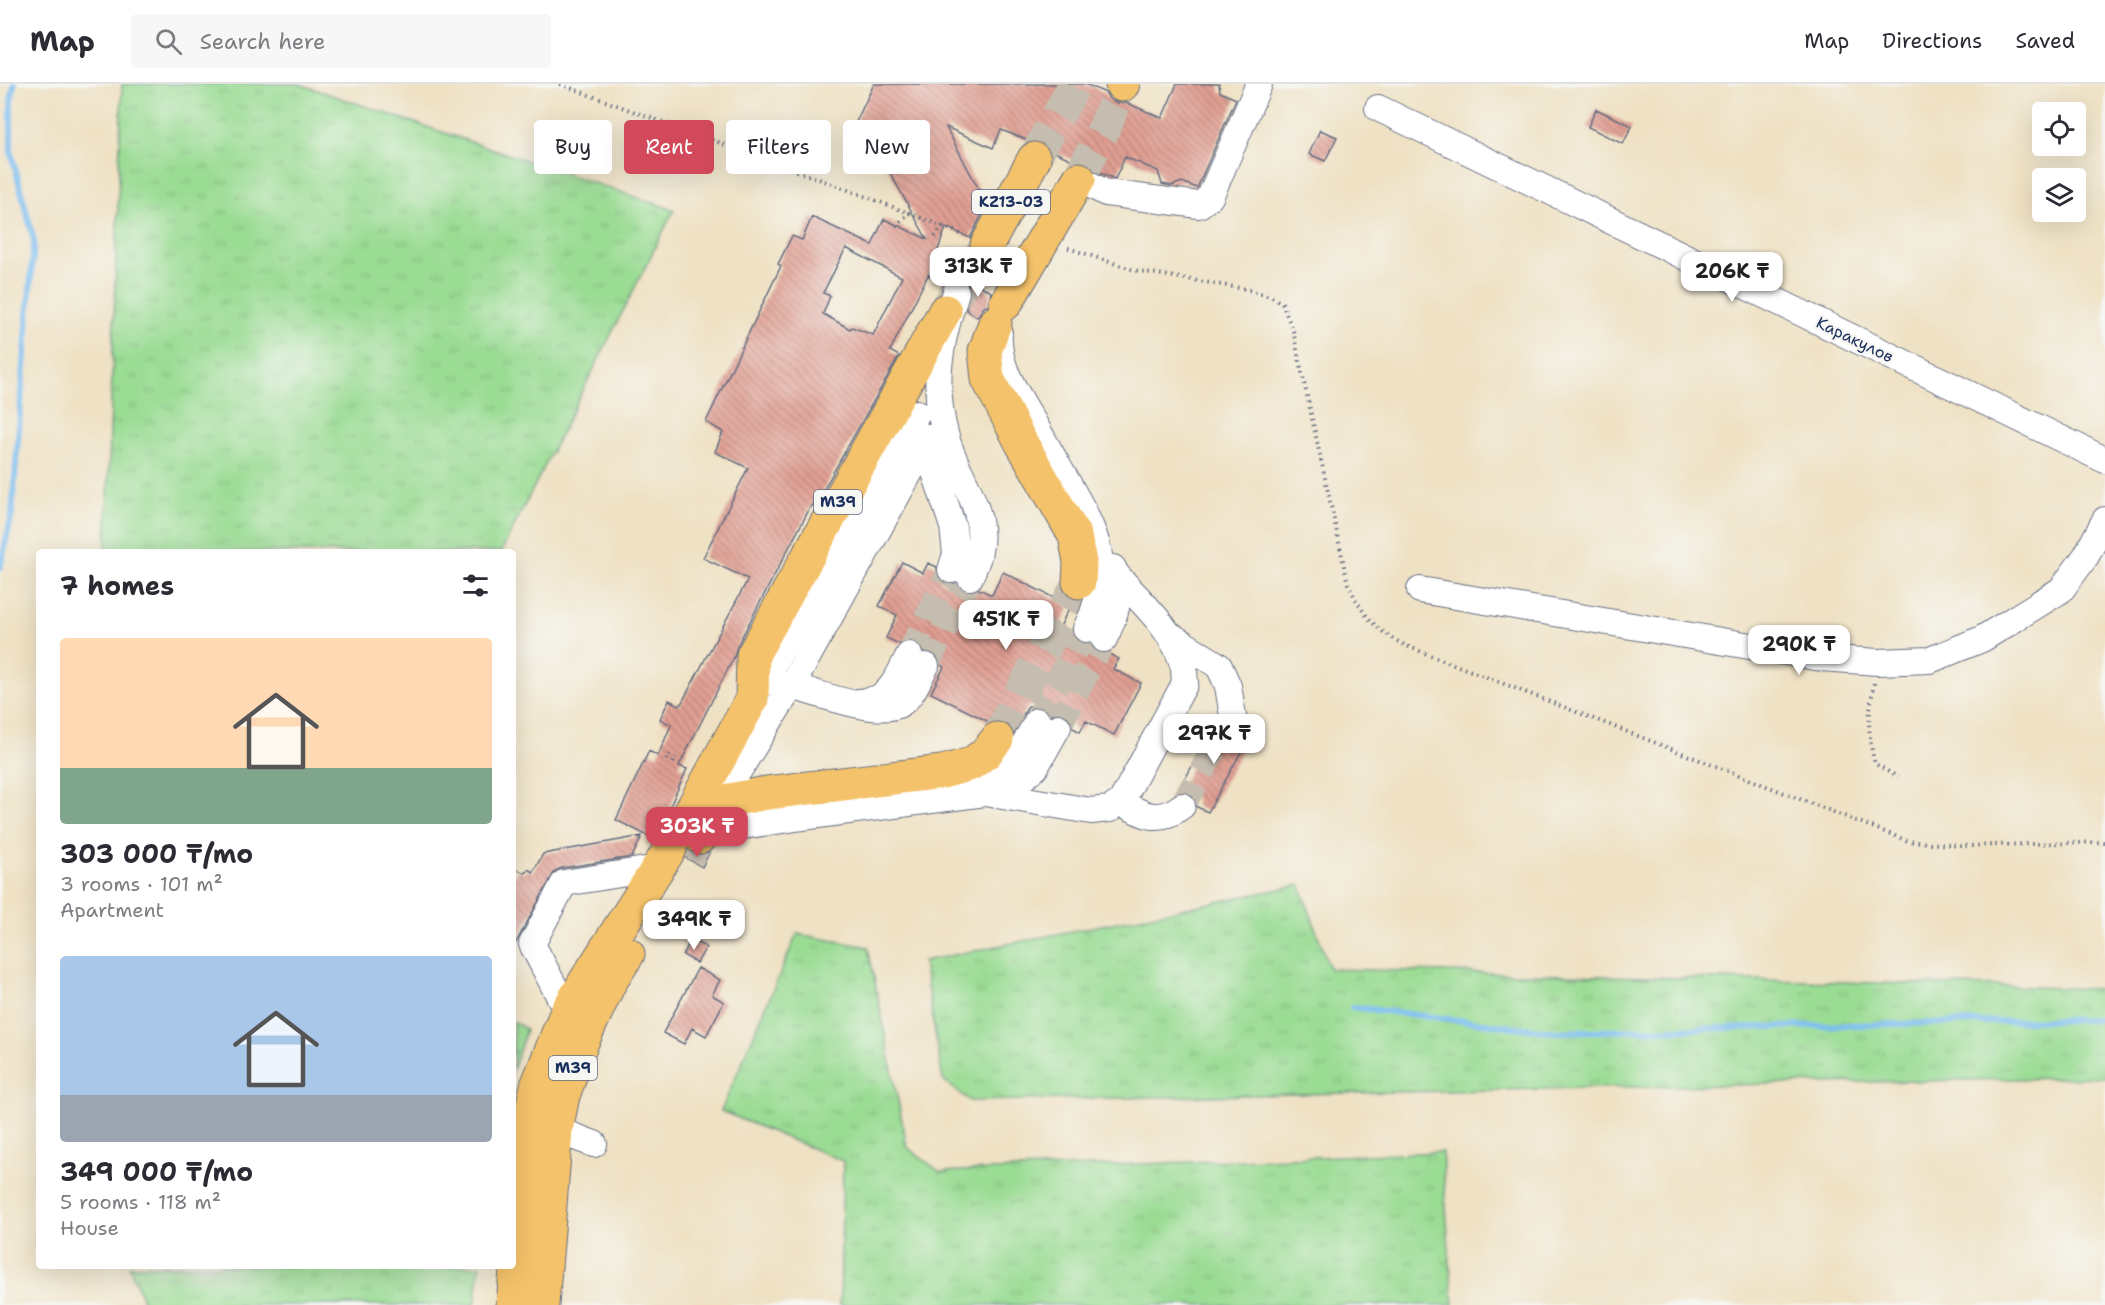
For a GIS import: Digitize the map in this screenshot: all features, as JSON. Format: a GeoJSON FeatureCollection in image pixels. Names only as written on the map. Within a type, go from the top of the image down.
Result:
{"type":"FeatureCollection","features":[{"type":"Feature","properties":{"kind":"highway","name":"KZ13-03"},"geometry":{"type":"LineString","coordinates":[[987,245],[1034,159]]}},
{"type":"Feature","properties":{"kind":"highway","name":"KZ13-03"},"geometry":{"type":"LineString","coordinates":[[1001,313],[1079,179]]}},
{"type":"Feature","properties":{"kind":"highway","name":"M39"},"geometry":{"type":"LineString","coordinates":[[542,1305],[556,1130],[563,1096],[582,1042],[609,984],[682,848],[759,689],[753,655],[950,302]]}},
{"type":"Feature","properties":{"kind":"highway"},"geometry":{"type":"LineString","coordinates":[[1001,313],[985,351],[988,379],[1075,536],[1080,562],[1079,582]]}},
{"type":"Feature","properties":{"kind":"highway"},"geometry":{"type":"LineString","coordinates":[[719,802],[942,772],[971,764],[986,753],[997,739]]}},
{"type":"Feature","properties":{"kind":"highway","name":"M39"},"geometry":{"type":"LineString","coordinates":[[513,1305],[529,1122],[537,1086],[567,1011],[682,848],[719,802]]}},
{"type":"Feature","properties":{"kind":"street"},"geometry":{"type":"LineString","coordinates":[[1079,179],[1106,193],[1137,195],[1199,205],[1210,197],[1259,84]]}},
{"type":"Feature","properties":{"kind":"street","name":"Каракулов"},"geometry":{"type":"LineString","coordinates":[[1378,108],[2105,460]]}},
{"type":"Feature","properties":{"kind":"street"},"geometry":{"type":"LineString","coordinates":[[916,364],[917,413],[925,446],[953,526],[960,574],[979,551],[980,534],[978,518],[946,439],[938,375],[942,335],[950,302]]}},
{"type":"Feature","properties":{"kind":"street"},"geometry":{"type":"LineString","coordinates":[[985,793],[1091,811],[1110,809],[1121,802],[1185,683],[1184,666],[1178,649],[1168,633],[1116,574],[1098,543],[1086,514],[1015,391],[1004,367],[998,346],[1001,313]]}},
{"type":"Feature","properties":{"kind":"street"},"geometry":{"type":"LineString","coordinates":[[759,689],[917,413]]}},
{"type":"Feature","properties":{"kind":"street"},"geometry":{"type":"LineString","coordinates":[[719,802],[792,685],[925,446]]}},
{"type":"Feature","properties":{"kind":"street"},"geometry":{"type":"LineString","coordinates":[[1420,590],[1821,658],[1878,662],[1930,660],[1982,639],[2061,590],[2086,556],[2105,520]]}},
{"type":"Feature","properties":{"kind":"street"},"geometry":{"type":"LineString","coordinates":[[1098,543],[1101,586],[1094,612],[1095,634],[1112,624],[1118,594],[1116,574]]}},
{"type":"Feature","properties":{"kind":"street"},"geometry":{"type":"LineString","coordinates":[[1168,633],[1219,666],[1228,686],[1233,716]]}},
{"type":"Feature","properties":{"kind":"street"},"geometry":{"type":"LineString","coordinates":[[759,689],[792,685],[851,703],[884,709],[898,705],[909,696],[917,660]]}},
{"type":"Feature","properties":{"kind":"street"},"geometry":{"type":"LineString","coordinates":[[567,1011],[532,944],[564,883],[789,819],[985,793],[1018,782],[1035,768],[1048,724],[1009,765],[985,777],[879,792],[857,783]]}},
{"type":"Feature","properties":{"kind":"street"},"geometry":{"type":"LineString","coordinates":[[1121,802],[1143,815],[1158,816],[1173,813],[1182,806]]}},
{"type":"Feature","properties":{"kind":"street"},"geometry":{"type":"LineString","coordinates":[[556,1130],[594,1144]]}},
{"type":"Feature","properties":{"kind":"path"},"geometry":{"type":"LineString","coordinates":[[560,84],[870,197],[987,245]]}},
{"type":"Feature","properties":{"kind":"path"},"geometry":{"type":"LineString","coordinates":[[896,226],[911,211]]}},
{"type":"Feature","properties":{"kind":"path"},"geometry":{"type":"LineString","coordinates":[[935,237],[943,225]]}},
{"type":"Feature","properties":{"kind":"path"},"geometry":{"type":"LineString","coordinates":[[1878,662],[1869,714],[1869,739],[1875,764],[1898,777]]}},
{"type":"Feature","properties":{"kind":"path"},"geometry":{"type":"LineString","coordinates":[[666,760],[670,754]]}},
{"type":"Feature","properties":{"kind":"path"},"geometry":{"type":"LineString","coordinates":[[673,763],[676,757]]}},
{"type":"Feature","properties":{"kind":"green space"},"geometry":{"type":"Polygon","coordinates":[[[122,84],[299,84],[534,163],[534,174],[567,174],[674,210],[503,549],[106,549],[122,84]]]}},
{"type":"Feature","properties":{"kind":"green space"},"geometry":{"type":"Polygon","coordinates":[[[1300,885],[1330,969],[2105,989],[2105,1077],[970,1101],[943,1080],[923,961],[1300,885]]]}},
{"type":"Feature","properties":{"kind":"green space"},"geometry":{"type":"Polygon","coordinates":[[[797,934],[868,947],[907,1147],[940,1172],[1442,1152],[1453,1305],[840,1305],[843,1161],[721,1111],[797,934]]]}},
{"type":"Feature","properties":{"kind":"green space"},"geometry":{"type":"Polygon","coordinates":[[[516,1024],[526,1029],[516,1061],[516,1024]]]}},
{"type":"Feature","properties":{"kind":"green space"},"geometry":{"type":"Polygon","coordinates":[[[130,1269],[480,1269],[475,1305],[145,1305],[130,1269]]]}},
{"type":"Feature","properties":{"kind":"building"},"geometry":{"type":"Polygon","coordinates":[[[874,84],[1085,84],[1106,93],[1109,99],[1117,103],[1127,103],[1162,118],[1177,84],[1219,84],[1220,92],[1236,99],[1197,188],[1182,182],[1171,186],[1162,184],[1158,171],[1125,157],[1115,179],[1095,170],[1088,163],[1075,161],[1050,150],[1042,142],[1030,141],[1001,130],[993,148],[946,127],[987,205],[970,238],[946,227],[929,276],[890,351],[899,356],[817,501],[810,508],[737,646],[734,657],[679,766],[687,769],[661,826],[660,834],[654,839],[616,820],[649,751],[658,756],[671,725],[660,719],[669,700],[680,706],[748,579],[703,558],[748,468],[715,452],[723,432],[706,422],[781,266],[778,264],[792,236],[802,240],[812,217],[872,245],[884,219],[927,239],[891,174],[930,174],[930,120],[857,120],[874,84]],[[846,248],[823,293],[830,296],[823,314],[850,329],[852,327],[873,335],[902,277],[846,248]]]}},
{"type":"Feature","properties":{"kind":"building"},"geometry":{"type":"Polygon","coordinates":[[[1596,109],[1632,126],[1623,144],[1588,127],[1596,109]]]}},
{"type":"Feature","properties":{"kind":"building"},"geometry":{"type":"Polygon","coordinates":[[[1320,130],[1337,137],[1325,161],[1309,154],[1320,130]]]}},
{"type":"Feature","properties":{"kind":"building"},"geometry":{"type":"Polygon","coordinates":[[[971,280],[991,292],[988,306],[984,307],[977,317],[966,310],[970,296],[968,284],[971,280]]]}},
{"type":"Feature","properties":{"kind":"building"},"geometry":{"type":"Polygon","coordinates":[[[902,562],[923,573],[928,563],[937,567],[940,580],[946,584],[957,583],[965,591],[973,592],[979,589],[992,595],[1003,572],[1070,606],[1059,629],[1073,636],[1080,643],[1091,645],[1097,652],[1107,653],[1119,659],[1113,669],[1141,683],[1114,735],[1086,721],[1080,732],[1073,728],[1071,720],[1065,714],[1057,712],[1050,714],[1043,708],[1028,706],[1014,732],[1008,724],[999,720],[989,722],[931,693],[944,667],[939,658],[933,653],[923,652],[921,646],[915,641],[907,640],[899,644],[886,638],[897,615],[879,606],[902,562]]]}},
{"type":"Feature","properties":{"kind":"building"},"geometry":{"type":"Polygon","coordinates":[[[1218,718],[1227,730],[1235,731],[1241,728],[1251,734],[1208,812],[1197,807],[1195,798],[1189,793],[1178,792],[1218,718]]]}},
{"type":"Feature","properties":{"kind":"building"},"geometry":{"type":"Polygon","coordinates":[[[642,836],[632,857],[555,871],[516,942],[516,874],[518,870],[525,873],[528,869],[533,872],[543,854],[642,836]]]}},
{"type":"Feature","properties":{"kind":"building"},"geometry":{"type":"Polygon","coordinates":[[[688,851],[700,856],[709,853],[702,867],[686,858],[688,851]]]}},
{"type":"Feature","properties":{"kind":"building"},"geometry":{"type":"Polygon","coordinates":[[[691,940],[706,947],[697,963],[683,955],[691,940]]]}},
{"type":"Feature","properties":{"kind":"building"},"geometry":{"type":"Polygon","coordinates":[[[698,968],[720,980],[712,995],[724,1002],[706,1036],[692,1028],[684,1044],[663,1033],[698,968]]]}},
{"type":"Feature","properties":{"kind":"waterway"},"geometry":{"type":"LineString","coordinates":[[0,568],[12,514],[34,241],[11,152],[11,101],[14,84]]}},
{"type":"Feature","properties":{"kind":"waterway"},"geometry":{"type":"LineString","coordinates":[[1352,1007],[1556,1032],[2105,1019]]}},
{"type":"Feature","properties":{"kind":"tunnel"},"geometry":{"type":"LineString","coordinates":[[1034,159],[1075,84]]}},
{"type":"Feature","properties":{"kind":"tunnel"},"geometry":{"type":"LineString","coordinates":[[1079,179],[1122,85]]}},
{"type":"Feature","properties":{"kind":"tunnel"},"geometry":{"type":"LineString","coordinates":[[945,311],[987,245]]}},
{"type":"Feature","properties":{"kind":"tunnel"},"geometry":{"type":"LineString","coordinates":[[909,655],[951,570]]}},
{"type":"Feature","properties":{"kind":"tunnel"},"geometry":{"type":"LineString","coordinates":[[926,666],[970,577]]}},
{"type":"Feature","properties":{"kind":"tunnel"},"geometry":{"type":"LineString","coordinates":[[997,739],[1079,582]]}},
{"type":"Feature","properties":{"kind":"tunnel"},"geometry":{"type":"LineString","coordinates":[[1037,721],[1086,629]]}},
{"type":"Feature","properties":{"kind":"tunnel"},"geometry":{"type":"LineString","coordinates":[[1058,727],[1104,639]]}},
{"type":"Feature","properties":{"kind":"tunnel"},"geometry":{"type":"LineString","coordinates":[[1182,806],[1233,716]]}},
{"type":"Feature","properties":{"kind":"tunnel"},"geometry":{"type":"LineString","coordinates":[[687,858],[695,844]]}}]}
